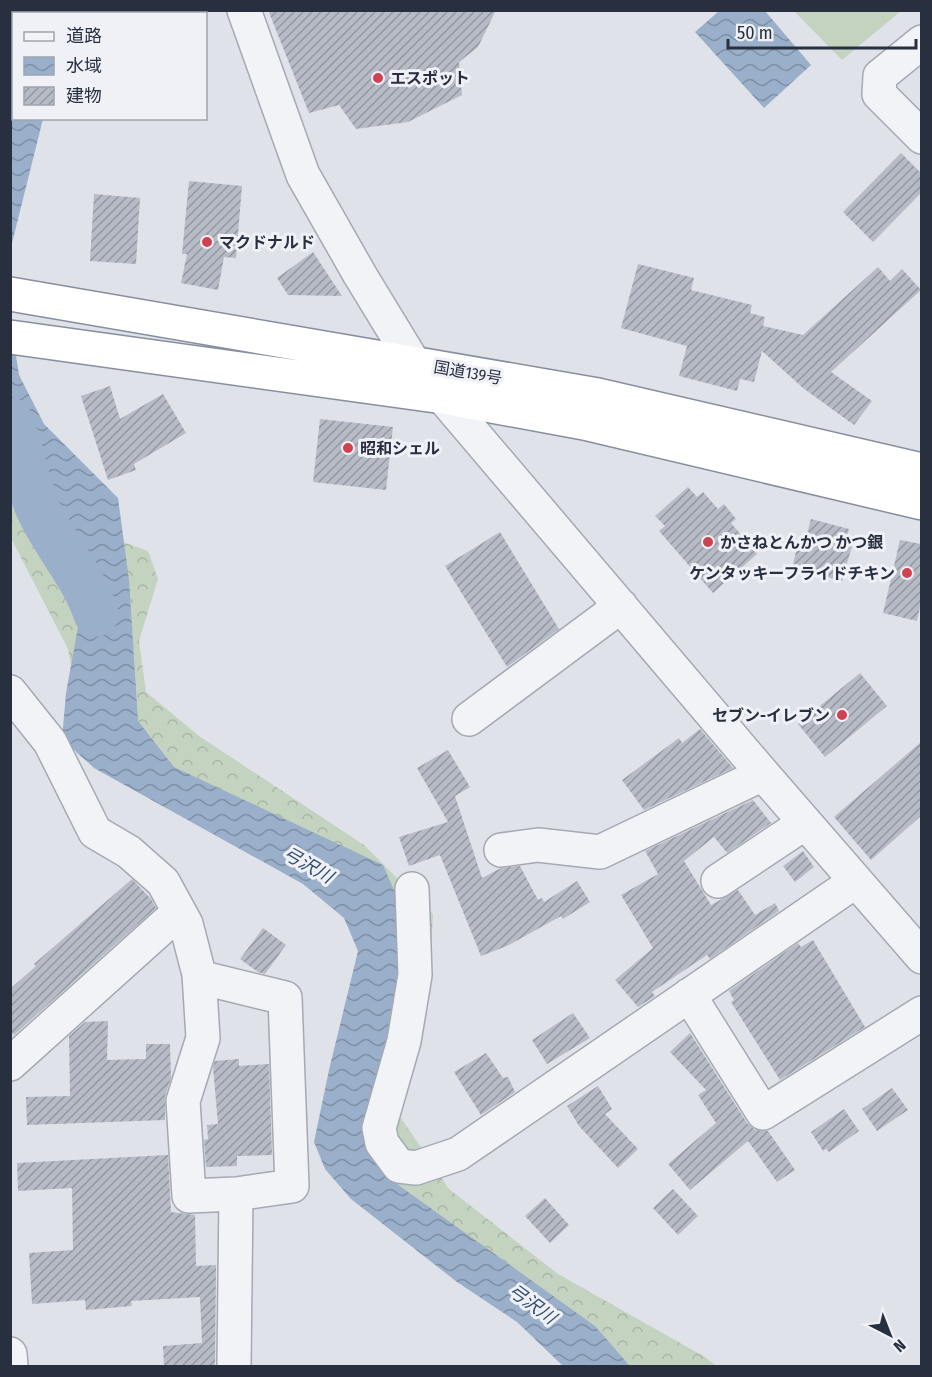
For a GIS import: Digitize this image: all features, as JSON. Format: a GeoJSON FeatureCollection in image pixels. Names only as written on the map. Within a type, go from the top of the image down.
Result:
{"type":"FeatureCollection","features":[{"type":"Feature","properties":{"kind":"highway","name":"国道139号"},"geometry":{"type":"LineString","coordinates":[[12,294],[598,395],[921,470]]}},
{"type":"Feature","properties":{"kind":"highway","name":"国道139号"},"geometry":{"type":"LineString","coordinates":[[14,337],[443,397],[584,423],[921,503]]}},
{"type":"Feature","properties":{"kind":"street"},"geometry":{"type":"LineString","coordinates":[[244,10],[303,175],[413,362],[921,957]]}},
{"type":"Feature","properties":{"kind":"street"},"geometry":{"type":"LineString","coordinates":[[921,42],[880,76],[879,94],[921,137]]}},
{"type":"Feature","properties":{"kind":"street"},"geometry":{"type":"LineString","coordinates":[[469,719],[621,606]]}},
{"type":"Feature","properties":{"kind":"street"},"geometry":{"type":"LineString","coordinates":[[10,692],[50,742],[95,832],[129,852],[163,882],[186,924],[199,976],[203,1038],[183,1101],[189,1196],[236,1194],[292,1186],[285,998],[199,976]]}},
{"type":"Feature","properties":{"kind":"street"},"geometry":{"type":"LineString","coordinates":[[501,850],[538,845],[600,852],[763,774]]}},
{"type":"Feature","properties":{"kind":"street"},"geometry":{"type":"LineString","coordinates":[[718,881],[805,823]]}},
{"type":"Feature","properties":{"kind":"street"},"geometry":{"type":"LineString","coordinates":[[412,889],[415,975],[404,1041],[379,1128],[382,1143],[399,1166],[416,1168],[458,1154],[856,881]]}},
{"type":"Feature","properties":{"kind":"street"},"geometry":{"type":"LineString","coordinates":[[10,1064],[178,912]]}},
{"type":"Feature","properties":{"kind":"street"},"geometry":{"type":"LineString","coordinates":[[688,995],[763,1113],[921,1013]]}},
{"type":"Feature","properties":{"kind":"street"},"geometry":{"type":"LineString","coordinates":[[234,1366],[236,1194]]}},
{"type":"Feature","properties":{"kind":"street"},"geometry":{"type":"LineString","coordinates":[[10,1354],[11,1366]]}},
{"type":"Feature","properties":{"kind":"green space"},"geometry":{"type":"Polygon","coordinates":[[[794,11],[901,11],[842,60],[794,11]]]}},
{"type":"Feature","properties":{"kind":"green space"},"geometry":{"type":"Polygon","coordinates":[[[10,381],[100,534],[148,551],[158,579],[139,641],[146,692],[199,736],[364,845],[433,914],[429,990],[397,1112],[449,1189],[558,1274],[705,1357],[716,1366],[627,1366],[358,1184],[374,954],[326,881],[85,740],[68,649],[11,538],[10,381]]]}},
{"type":"Feature","properties":{"kind":"water"},"geometry":{"type":"Polygon","coordinates":[[[11,10],[75,11],[12,12],[12,120],[43,120],[11,247],[11,10]]]}},
{"type":"Feature","properties":{"kind":"water"},"geometry":{"type":"Polygon","coordinates":[[[719,11],[765,11],[811,65],[764,108],[695,32],[719,11]]]}},
{"type":"Feature","properties":{"kind":"water"},"geometry":{"type":"Polygon","coordinates":[[[10,317],[19,375],[44,424],[118,498],[129,580],[138,721],[174,767],[383,865],[414,936],[388,1063],[383,1174],[595,1326],[630,1366],[563,1366],[517,1322],[457,1282],[351,1199],[325,1169],[314,1142],[358,951],[344,918],[303,884],[94,768],[62,739],[66,693],[78,627],[68,561],[36,503],[11,448],[10,317]]]}},
{"type":"Feature","properties":{"kind":"building","name":"エスポット"},"geometry":{"type":"Polygon","coordinates":[[[268,10],[496,10],[478,47],[459,62],[462,95],[408,122],[356,129],[339,105],[309,113],[268,10]]]}},
{"type":"Feature","properties":{"kind":"building"},"geometry":{"type":"Polygon","coordinates":[[[901,153],[921,173],[921,193],[873,242],[843,212],[901,153]]]}},
{"type":"Feature","properties":{"kind":"building"},"geometry":{"type":"Polygon","coordinates":[[[189,181],[242,186],[236,258],[224,257],[218,290],[181,283],[187,254],[182,254],[189,181]]]}},
{"type":"Feature","properties":{"kind":"building"},"geometry":{"type":"Polygon","coordinates":[[[94,194],[140,198],[136,264],[90,261],[94,194]]]}},
{"type":"Feature","properties":{"kind":"building"},"geometry":{"type":"Polygon","coordinates":[[[313,252],[342,296],[288,295],[277,278],[313,252]]]}},
{"type":"Feature","properties":{"kind":"building"},"geometry":{"type":"Polygon","coordinates":[[[638,264],[694,278],[691,290],[752,305],[750,313],[765,317],[763,326],[803,335],[878,267],[890,281],[902,269],[921,290],[831,372],[872,401],[854,425],[803,388],[762,351],[754,382],[740,379],[737,391],[679,376],[687,346],[621,328],[638,264]]]}},
{"type":"Feature","properties":{"kind":"building"},"geometry":{"type":"Polygon","coordinates":[[[110,386],[120,419],[163,394],[186,433],[134,464],[136,470],[108,480],[81,396],[110,386]]]}},
{"type":"Feature","properties":{"kind":"building"},"geometry":{"type":"Polygon","coordinates":[[[320,419],[393,427],[386,490],[313,482],[320,419]]]}},
{"type":"Feature","properties":{"kind":"building","name":"かさねとんかつ かつ銀"},"geometry":{"type":"Polygon","coordinates":[[[688,487],[697,497],[703,492],[718,509],[724,504],[736,519],[731,523],[757,554],[713,593],[659,531],[665,526],[655,516],[688,487]]]}},
{"type":"Feature","properties":{"kind":"building"},"geometry":{"type":"Polygon","coordinates":[[[811,519],[849,529],[845,544],[852,546],[842,581],[792,568],[797,548],[803,549],[811,519]]]}},
{"type":"Feature","properties":{"kind":"building"},"geometry":{"type":"Polygon","coordinates":[[[500,532],[559,629],[507,667],[445,566],[500,532]]]}},
{"type":"Feature","properties":{"kind":"building","name":"ケンタッキーフライドチキン"},"geometry":{"type":"Polygon","coordinates":[[[900,540],[921,544],[921,602],[917,621],[883,613],[900,540]]]}},
{"type":"Feature","properties":{"kind":"building","name":"セブン-イレブン"},"geometry":{"type":"Polygon","coordinates":[[[860,673],[887,706],[825,757],[798,724],[860,673]]]}},
{"type":"Feature","properties":{"kind":"building"},"geometry":{"type":"Polygon","coordinates":[[[700,729],[733,768],[644,810],[622,780],[679,738],[682,743],[700,729]]]}},
{"type":"Feature","properties":{"kind":"building"},"geometry":{"type":"Polygon","coordinates":[[[921,742],[921,816],[871,860],[834,817],[921,742]]]}},
{"type":"Feature","properties":{"kind":"building"},"geometry":{"type":"Polygon","coordinates":[[[448,750],[470,787],[455,796],[482,878],[501,868],[520,866],[538,900],[542,898],[544,902],[577,881],[590,902],[563,919],[561,916],[507,946],[481,956],[440,855],[409,866],[399,837],[448,822],[417,768],[448,750]]]}},
{"type":"Feature","properties":{"kind":"building"},"geometry":{"type":"Polygon","coordinates":[[[753,800],[771,823],[727,853],[714,837],[684,861],[711,905],[738,890],[755,915],[775,903],[779,911],[710,959],[707,955],[652,992],[655,996],[638,1007],[615,980],[653,948],[621,895],[658,874],[645,851],[753,800]]]}},
{"type":"Feature","properties":{"kind":"building"},"geometry":{"type":"Polygon","coordinates":[[[803,851],[814,867],[795,882],[783,866],[803,851]]]}},
{"type":"Feature","properties":{"kind":"building"},"geometry":{"type":"Polygon","coordinates":[[[132,879],[151,899],[156,908],[14,1035],[10,1030],[10,989],[36,966],[34,964],[132,879]]]}},
{"type":"Feature","properties":{"kind":"building"},"geometry":{"type":"Polygon","coordinates":[[[263,928],[286,945],[265,974],[258,972],[240,959],[263,928]]]}},
{"type":"Feature","properties":{"kind":"building"},"geometry":{"type":"Polygon","coordinates":[[[813,940],[865,1027],[780,1080],[731,1002],[734,1000],[729,991],[798,943],[801,947],[813,940]]]}},
{"type":"Feature","properties":{"kind":"building"},"geometry":{"type":"Polygon","coordinates":[[[573,1013],[590,1038],[547,1064],[532,1040],[573,1013]]]}},
{"type":"Feature","properties":{"kind":"building"},"geometry":{"type":"Polygon","coordinates":[[[108,1021],[107,1060],[146,1059],[146,1044],[170,1044],[171,1078],[165,1096],[165,1120],[27,1125],[26,1097],[70,1096],[69,1036],[85,1022],[108,1021]]]}},
{"type":"Feature","properties":{"kind":"building"},"geometry":{"type":"Polygon","coordinates":[[[690,1033],[747,1123],[755,1130],[768,1131],[795,1170],[777,1182],[748,1141],[690,1190],[668,1164],[716,1123],[698,1095],[706,1090],[670,1052],[690,1033]]]}},
{"type":"Feature","properties":{"kind":"building"},"geometry":{"type":"Polygon","coordinates":[[[486,1053],[503,1078],[508,1077],[515,1092],[481,1115],[454,1072],[486,1053]]]}},
{"type":"Feature","properties":{"kind":"building"},"geometry":{"type":"Polygon","coordinates":[[[239,1059],[239,1066],[269,1064],[272,1155],[237,1156],[237,1166],[206,1167],[204,1140],[208,1139],[207,1125],[218,1124],[213,1067],[215,1061],[239,1059]]]}},
{"type":"Feature","properties":{"kind":"building"},"geometry":{"type":"Polygon","coordinates":[[[598,1086],[612,1109],[605,1114],[638,1149],[618,1168],[579,1126],[567,1106],[598,1086]]]}},
{"type":"Feature","properties":{"kind":"building"},"geometry":{"type":"Polygon","coordinates":[[[892,1088],[908,1110],[877,1131],[862,1109],[892,1088]]]}},
{"type":"Feature","properties":{"kind":"building"},"geometry":{"type":"Polygon","coordinates":[[[844,1109],[859,1131],[829,1152],[826,1149],[823,1151],[811,1132],[844,1109]]]}},
{"type":"Feature","properties":{"kind":"building"},"geometry":{"type":"Polygon","coordinates":[[[168,1155],[171,1212],[195,1215],[196,1266],[216,1265],[215,1366],[164,1366],[163,1346],[202,1343],[200,1297],[131,1301],[132,1306],[86,1310],[85,1300],[32,1304],[29,1253],[73,1250],[72,1188],[18,1191],[17,1163],[168,1155]]]}},
{"type":"Feature","properties":{"kind":"building"},"geometry":{"type":"Polygon","coordinates":[[[673,1189],[698,1216],[678,1235],[653,1208],[673,1189]]]}},
{"type":"Feature","properties":{"kind":"building"},"geometry":{"type":"Polygon","coordinates":[[[545,1198],[569,1225],[550,1243],[525,1216],[545,1198]]]}},
{"type":"Feature","properties":{"kind":"waterway","name":"弓沢川"},"geometry":{"type":"LineString","coordinates":[[10,420],[36,504],[50,532],[83,585],[96,614]]}},
{"type":"Feature","properties":{"kind":"place","name":"エスポット"},"geometry":{"type":"Point","coordinates":[378,78]}},
{"type":"Feature","properties":{"kind":"place","name":"マクドナルド"},"geometry":{"type":"Point","coordinates":[207,242]}},
{"type":"Feature","properties":{"kind":"place","name":"昭和シェル"},"geometry":{"type":"Point","coordinates":[348,448]}},
{"type":"Feature","properties":{"kind":"place","name":"かさねとんかつ かつ銀"},"geometry":{"type":"Point","coordinates":[708,542]}},
{"type":"Feature","properties":{"kind":"place","name":"ケンタッキーフライドチキン"},"geometry":{"type":"Point","coordinates":[907,573]}},
{"type":"Feature","properties":{"kind":"place","name":"セブン-イレブン"},"geometry":{"type":"Point","coordinates":[842,715]}}]}
